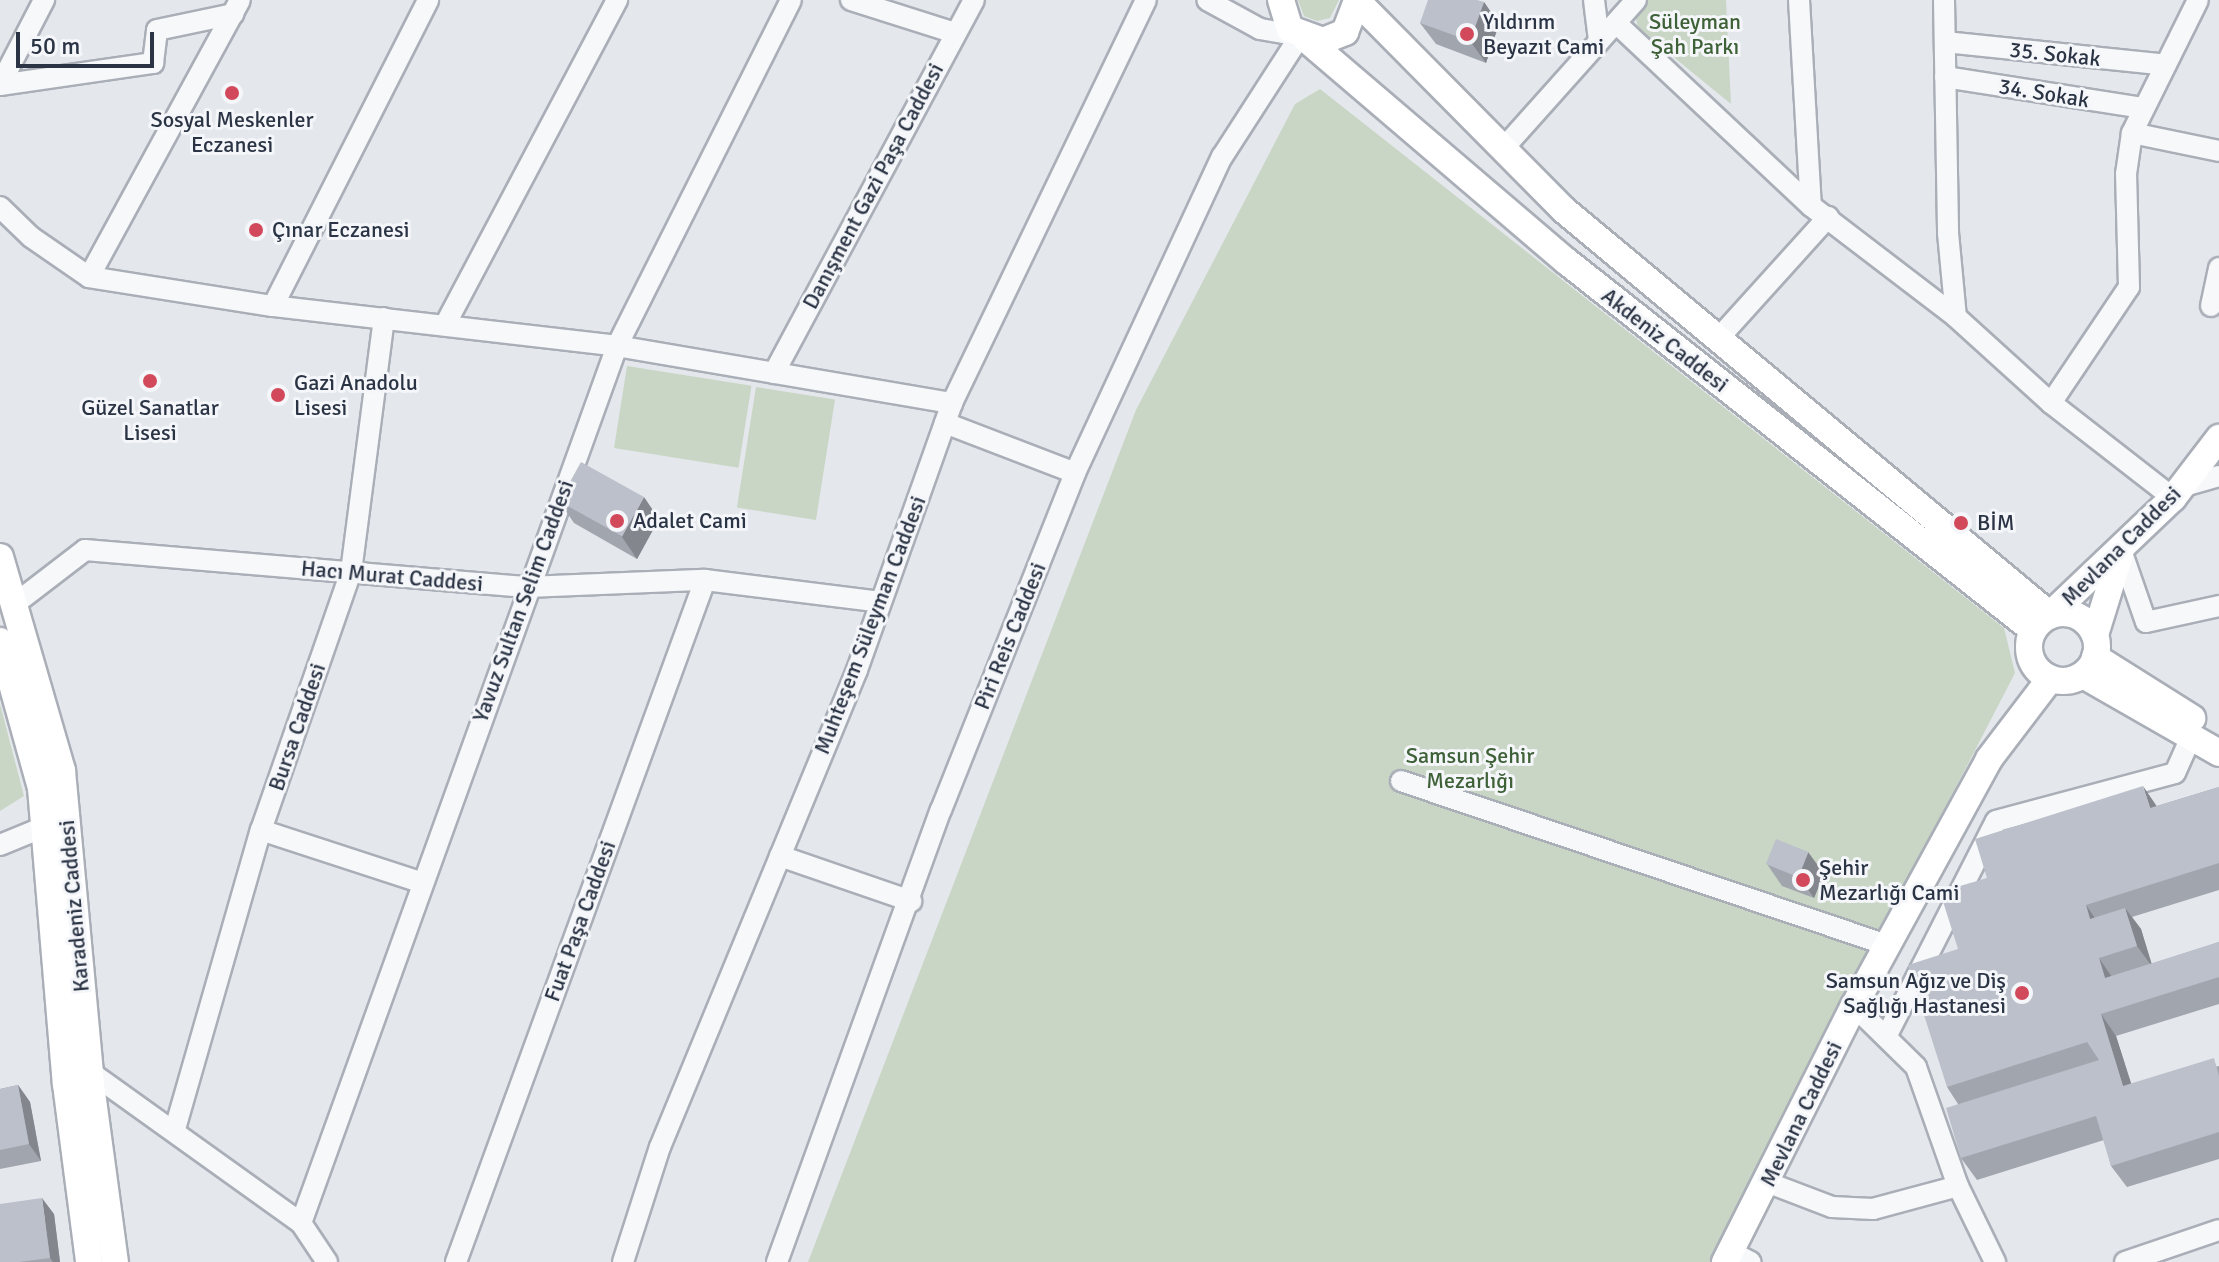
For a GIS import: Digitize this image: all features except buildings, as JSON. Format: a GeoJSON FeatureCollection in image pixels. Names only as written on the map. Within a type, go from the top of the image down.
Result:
{"type":"FeatureCollection","features":[{"type":"Feature","properties":{"kind":"main road"},"geometry":{"type":"LineString","coordinates":[[1281,0],[1284,18],[1303,38],[1323,41],[1345,32],[1357,0]]}},
{"type":"Feature","properties":{"kind":"main road","name":"Akdeniz Caddesi"},"geometry":{"type":"LineString","coordinates":[[1357,0],[1502,150],[2042,623]]}},
{"type":"Feature","properties":{"kind":"main road","name":"Akdeniz Caddesi"},"geometry":{"type":"LineString","coordinates":[[1303,38],[1566,261],[2042,623]]}},
{"type":"Feature","properties":{"kind":"main road","name":"Mevlana Caddesi"},"geometry":{"type":"LineString","coordinates":[[2042,623],[2177,493],[2219,438]]}},
{"type":"Feature","properties":{"kind":"main road"},"geometry":{"type":"LineString","coordinates":[[2091,656],[2121,550]]}},
{"type":"Feature","properties":{"kind":"main road","name":"Karadeniz Caddesi"},"geometry":{"type":"LineString","coordinates":[[0,557],[16,603],[62,771],[90,1072],[115,1262]]}},
{"type":"Feature","properties":{"kind":"main road"},"geometry":{"type":"LineString","coordinates":[[2219,735],[2091,656],[2041,671],[2042,623],[2082,618],[2091,656],[2191,737],[2219,753]]}},
{"type":"Feature","properties":{"kind":"main road","name":"Karadeniz Caddesi"},"geometry":{"type":"LineString","coordinates":[[0,641],[41,788],[66,1084],[89,1262]]}},
{"type":"Feature","properties":{"kind":"main road","name":"Mevlana Caddesi"},"geometry":{"type":"LineString","coordinates":[[1736,1259],[1854,1006],[1989,759],[2041,671]]}},
{"type":"Feature","properties":{"kind":"street"},"geometry":{"type":"LineString","coordinates":[[0,85],[44,0]]}},
{"type":"Feature","properties":{"kind":"street"},"geometry":{"type":"LineString","coordinates":[[273,306],[428,0]]}},
{"type":"Feature","properties":{"kind":"street"},"geometry":{"type":"LineString","coordinates":[[445,325],[617,0]]}},
{"type":"Feature","properties":{"kind":"street","name":"Yavuz Sultan Selim Caddesi"},"geometry":{"type":"LineString","coordinates":[[301,1223],[420,882],[617,346],[791,0]]}},
{"type":"Feature","properties":{"kind":"street"},"geometry":{"type":"LineString","coordinates":[[851,0],[955,33]]}},
{"type":"Feature","properties":{"kind":"street","name":"Danışment Gazi Paşa Caddesi"},"geometry":{"type":"LineString","coordinates":[[774,373],[974,0]]}},
{"type":"Feature","properties":{"kind":"street","name":"Muhteşem Süleyman Caddesi"},"geometry":{"type":"LineString","coordinates":[[623,1262],[660,1147],[881,602],[952,403],[1146,0]]}},
{"type":"Feature","properties":{"kind":"street"},"geometry":{"type":"LineString","coordinates":[[1207,0],[1260,29],[1303,38]]}},
{"type":"Feature","properties":{"kind":"street"},"geometry":{"type":"LineString","coordinates":[[1594,0],[1599,41]]}},
{"type":"Feature","properties":{"kind":"street"},"geometry":{"type":"LineString","coordinates":[[1502,150],[1636,0]]}},
{"type":"Feature","properties":{"kind":"street"},"geometry":{"type":"LineString","coordinates":[[1717,340],[1819,212],[1799,0]]}},
{"type":"Feature","properties":{"kind":"street"},"geometry":{"type":"LineString","coordinates":[[1944,0],[1948,233],[1956,317]]}},
{"type":"Feature","properties":{"kind":"street"},"geometry":{"type":"LineString","coordinates":[[2051,403],[2129,287],[2126,174],[2132,133],[2198,0]]}},
{"type":"Feature","properties":{"kind":"street"},"geometry":{"type":"LineString","coordinates":[[0,85],[153,63],[157,30],[237,7]]}},
{"type":"Feature","properties":{"kind":"street"},"geometry":{"type":"LineString","coordinates":[[89,277],[237,7]]}},
{"type":"Feature","properties":{"kind":"street"},"geometry":{"type":"LineString","coordinates":[[1616,23],[1819,212],[1956,317],[2051,403],[2177,493],[2219,476]]}},
{"type":"Feature","properties":{"kind":"street","name":"Piri Reis Caddesi"},"geometry":{"type":"LineString","coordinates":[[777,1262],[911,901],[941,810],[1075,473],[1222,157],[1303,38]]}},
{"type":"Feature","properties":{"kind":"street","name":"35. Sokak"},"geometry":{"type":"LineString","coordinates":[[1945,42],[2166,65]]}},
{"type":"Feature","properties":{"kind":"street","name":"34. Sokak"},"geometry":{"type":"LineString","coordinates":[[1945,77],[2144,108]]}},
{"type":"Feature","properties":{"kind":"street"},"geometry":{"type":"LineString","coordinates":[[2132,133],[2219,151]]}},
{"type":"Feature","properties":{"kind":"street"},"geometry":{"type":"LineString","coordinates":[[0,207],[31,237],[89,277],[273,306],[617,346],[952,403]]}},
{"type":"Feature","properties":{"kind":"street"},"geometry":{"type":"LineString","coordinates":[[2211,306],[2219,268]]}},
{"type":"Feature","properties":{"kind":"street","name":"Bursa Caddesi"},"geometry":{"type":"LineString","coordinates":[[175,1129],[261,830],[351,572],[384,318]]}},
{"type":"Feature","properties":{"kind":"street"},"geometry":{"type":"LineString","coordinates":[[945,423],[1075,473]]}},
{"type":"Feature","properties":{"kind":"street","name":"Hacı Murat Caddesi"},"geometry":{"type":"LineString","coordinates":[[16,603],[85,550],[527,587],[705,580],[881,602]]}},
{"type":"Feature","properties":{"kind":"street"},"geometry":{"type":"LineString","coordinates":[[2121,550],[2146,622],[2219,606]]}},
{"type":"Feature","properties":{"kind":"street","name":"Fuat Paşa Caddesi"},"geometry":{"type":"LineString","coordinates":[[456,1262],[705,580]]}},
{"type":"Feature","properties":{"kind":"street"},"geometry":{"type":"LineString","coordinates":[[1887,1035],[1996,821],[2175,773],[2191,737]]}},
{"type":"Feature","properties":{"kind":"street"},"geometry":{"type":"LineString","coordinates":[[1401,781],[1887,945]]}},
{"type":"Feature","properties":{"kind":"street"},"geometry":{"type":"LineString","coordinates":[[0,845],[44,827]]}},
{"type":"Feature","properties":{"kind":"street"},"geometry":{"type":"LineString","coordinates":[[261,830],[420,882]]}},
{"type":"Feature","properties":{"kind":"street"},"geometry":{"type":"LineString","coordinates":[[780,856],[911,901]]}},
{"type":"Feature","properties":{"kind":"street"},"geometry":{"type":"LineString","coordinates":[[1854,1006],[1887,1035],[1916,1067],[1958,1186],[1995,1262]]}},
{"type":"Feature","properties":{"kind":"street"},"geometry":{"type":"LineString","coordinates":[[90,1072],[175,1129],[301,1223],[327,1262]]}},
{"type":"Feature","properties":{"kind":"street"},"geometry":{"type":"LineString","coordinates":[[1769,1183],[1832,1207],[1873,1209],[1958,1186]]}},
{"type":"Feature","properties":{"kind":"street"},"geometry":{"type":"LineString","coordinates":[[2125,1262],[2219,1230]]}},
{"type":"Feature","properties":{"kind":"green space"},"geometry":{"type":"Polygon","coordinates":[[[1298,0],[1339,0],[1330,18],[1317,21],[1304,16],[1298,0]]]}},
{"type":"Feature","properties":{"kind":"green space","name":"Süleyman Şah Parkı"},"geometry":{"type":"Polygon","coordinates":[[[1647,0],[1726,0],[1731,104],[1638,28],[1635,13],[1647,0]]]}},
{"type":"Feature","properties":{"kind":"green space","name":"Samsun Şehir Mezarlığı"},"geometry":{"type":"Polygon","coordinates":[[[1320,89],[2004,628],[2015,673],[1710,1262],[808,1262],[1136,410],[1295,104],[1320,89]]]}},
{"type":"Feature","properties":{"kind":"green space"},"geometry":{"type":"Polygon","coordinates":[[[627,366],[751,386],[738,468],[614,448],[627,366]]]}},
{"type":"Feature","properties":{"kind":"green space"},"geometry":{"type":"Polygon","coordinates":[[[756,387],[835,400],[816,520],[737,507],[756,387]]]}},
{"type":"Feature","properties":{"kind":"green space"},"geometry":{"type":"Polygon","coordinates":[[[0,704],[24,796],[0,811],[0,704]]]}},
{"type":"Feature","properties":{"kind":"place","name":"Yıldırım Beyazıt Cami"},"geometry":{"type":"Point","coordinates":[1467,34]}},
{"type":"Feature","properties":{"kind":"place","name":"Sosyal Meskenler Eczanesi"},"geometry":{"type":"Point","coordinates":[232,93]}},
{"type":"Feature","properties":{"kind":"place","name":"Çınar Eczanesi"},"geometry":{"type":"Point","coordinates":[256,230]}},
{"type":"Feature","properties":{"kind":"place","name":"Güzel Sanatlar Lisesi"},"geometry":{"type":"Point","coordinates":[150,381]}},
{"type":"Feature","properties":{"kind":"place","name":"Gazi Anadolu Lisesi"},"geometry":{"type":"Point","coordinates":[278,395]}},
{"type":"Feature","properties":{"kind":"place","name":"Adalet Cami"},"geometry":{"type":"Point","coordinates":[617,521]}},
{"type":"Feature","properties":{"kind":"place","name":"BİM"},"geometry":{"type":"Point","coordinates":[1961,523]}},
{"type":"Feature","properties":{"kind":"place","name":"Şehir Mezarlığı Cami"},"geometry":{"type":"Point","coordinates":[1803,880]}},
{"type":"Feature","properties":{"kind":"place","name":"Samsun Ağız ve Diş Sağlığı Hastanesi"},"geometry":{"type":"Point","coordinates":[2022,993]}}]}
